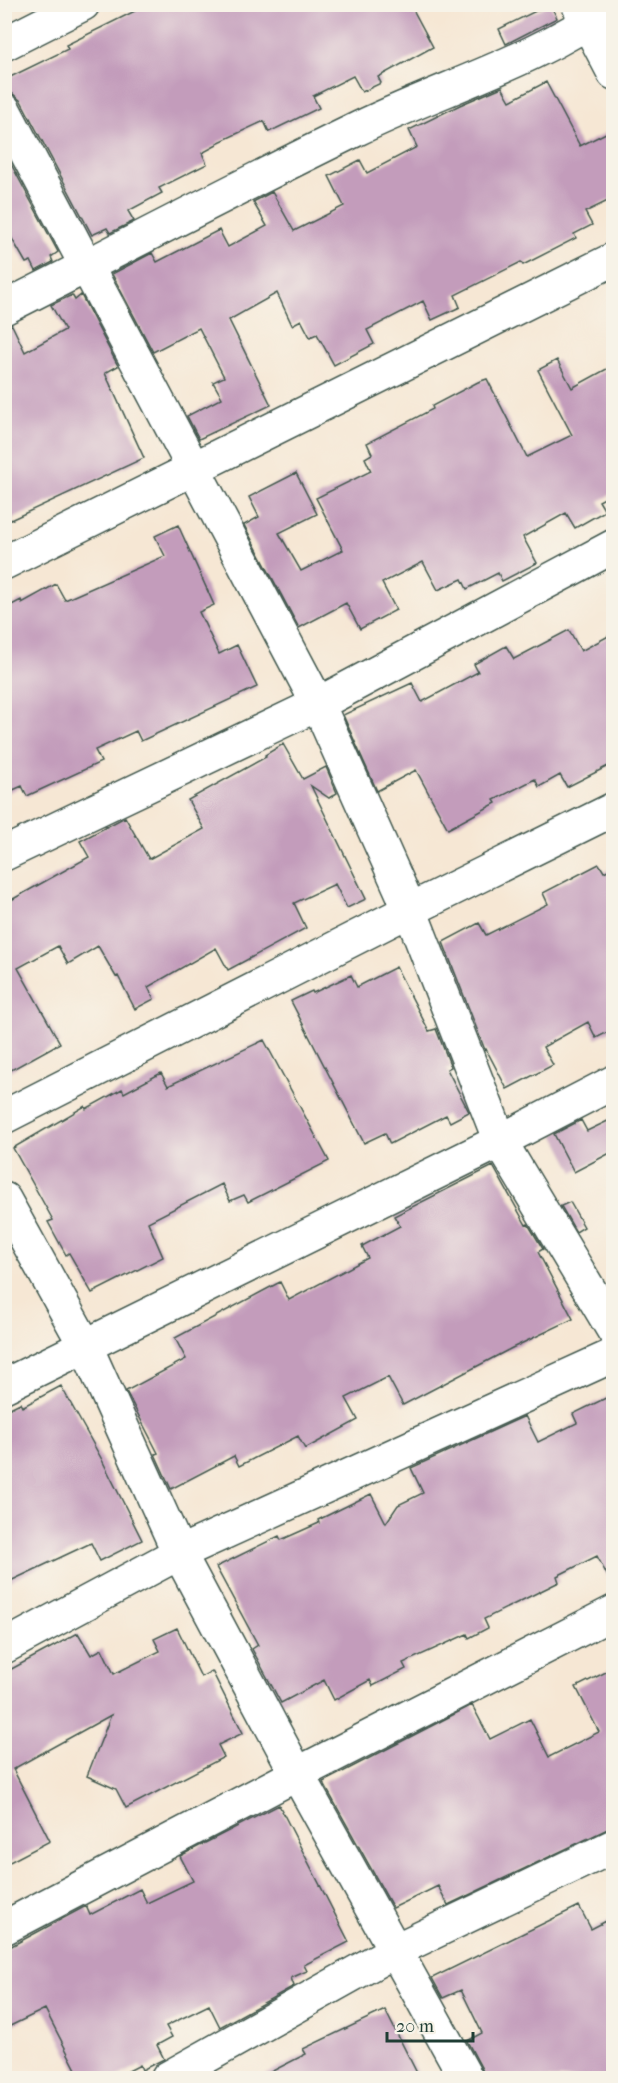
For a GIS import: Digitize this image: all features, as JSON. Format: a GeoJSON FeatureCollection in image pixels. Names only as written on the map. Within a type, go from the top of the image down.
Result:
{"type":"FeatureCollection","features":[{"type":"Feature","properties":{"kind":"street"},"geometry":{"type":"LineString","coordinates":[[4,44],[83,4]]}},
{"type":"Feature","properties":{"kind":"street"},"geometry":{"type":"LineString","coordinates":[[4,308],[354,130],[550,45],[583,14],[614,5]]}},
{"type":"Feature","properties":{"kind":"street"},"geometry":{"type":"LineString","coordinates":[[583,14],[614,73]]}},
{"type":"Feature","properties":{"kind":"street"},"geometry":{"type":"LineString","coordinates":[[4,110],[318,704],[410,910],[500,1141],[614,1331]]}},
{"type":"Feature","properties":{"kind":"street"},"geometry":{"type":"LineString","coordinates":[[4,563],[614,259]]}},
{"type":"Feature","properties":{"kind":"street"},"geometry":{"type":"LineString","coordinates":[[4,854],[318,704],[614,546]]}},
{"type":"Feature","properties":{"kind":"street"},"geometry":{"type":"LineString","coordinates":[[4,1117],[614,809]]}},
{"type":"Feature","properties":{"kind":"street"},"geometry":{"type":"LineString","coordinates":[[4,1386],[500,1141],[614,1082]]}},
{"type":"Feature","properties":{"kind":"street"},"geometry":{"type":"LineString","coordinates":[[4,1199],[86,1347],[178,1553],[466,2079]]}},
{"type":"Feature","properties":{"kind":"street"},"geometry":{"type":"LineString","coordinates":[[4,1647],[178,1553],[614,1355]]}},
{"type":"Feature","properties":{"kind":"street"},"geometry":{"type":"LineString","coordinates":[[4,1928],[297,1774],[614,1612]]}},
{"type":"Feature","properties":{"kind":"street"},"geometry":{"type":"LineString","coordinates":[[168,2079],[396,1950],[614,1846]]}},
{"type":"Feature","properties":{"kind":"building"},"geometry":{"type":"Polygon","coordinates":[[[149,4],[410,4],[433,47],[378,77],[381,83],[362,92],[353,76],[313,96],[319,108],[269,132],[264,121],[217,143],[202,153],[207,164],[159,188],[162,193],[128,211],[134,221],[110,233],[107,228],[92,235],[21,101],[13,94],[4,91],[4,80],[68,49],[66,45],[149,4]]]}},
{"type":"Feature","properties":{"kind":"building"},"geometry":{"type":"Polygon","coordinates":[[[550,4],[557,18],[506,44],[499,29],[550,4]]]}},
{"type":"Feature","properties":{"kind":"building"},"geometry":{"type":"Polygon","coordinates":[[[546,82],[580,146],[614,129],[614,198],[585,212],[592,225],[574,234],[576,238],[523,265],[521,262],[455,295],[460,307],[432,320],[423,301],[367,330],[374,344],[334,365],[317,334],[310,337],[301,320],[292,325],[277,293],[229,320],[271,405],[199,439],[187,416],[222,398],[213,382],[224,377],[199,328],[153,352],[112,274],[152,253],[157,262],[219,230],[228,247],[267,226],[253,202],[272,192],[294,231],[344,206],[329,176],[360,160],[367,173],[417,147],[409,130],[460,105],[502,87],[510,101],[546,82]]]}},
{"type":"Feature","properties":{"kind":"building"},"geometry":{"type":"Polygon","coordinates":[[[4,151],[58,252],[51,257],[53,262],[36,271],[31,261],[26,263],[4,225],[4,151]]]}},
{"type":"Feature","properties":{"kind":"building"},"geometry":{"type":"Polygon","coordinates":[[[72,295],[75,300],[81,295],[118,366],[105,373],[144,458],[4,523],[4,326],[12,325],[25,352],[65,330],[51,305],[72,295]]]}},
{"type":"Feature","properties":{"kind":"building"},"geometry":{"type":"Polygon","coordinates":[[[557,360],[572,388],[614,365],[614,493],[599,501],[605,511],[575,528],[566,513],[523,537],[537,563],[502,581],[498,573],[467,589],[462,579],[438,590],[423,562],[382,583],[396,610],[360,629],[346,603],[299,628],[244,525],[259,517],[249,497],[296,473],[317,514],[279,533],[301,571],[343,550],[316,498],[371,471],[365,458],[372,454],[367,443],[433,409],[432,406],[478,382],[487,379],[527,457],[572,435],[538,370],[557,360]]]}},
{"type":"Feature","properties":{"kind":"building"},"geometry":{"type":"Polygon","coordinates":[[[178,525],[214,605],[199,612],[219,654],[237,645],[257,687],[141,741],[136,731],[95,750],[101,762],[27,796],[22,786],[4,794],[4,609],[21,600],[22,603],[56,584],[65,600],[165,556],[155,536],[178,525]]]}},
{"type":"Feature","properties":{"kind":"building"},"geometry":{"type":"Polygon","coordinates":[[[569,630],[581,651],[614,633],[614,763],[567,787],[560,775],[539,787],[535,779],[494,800],[496,803],[448,829],[416,770],[377,791],[343,715],[412,683],[422,702],[478,672],[474,664],[506,646],[514,659],[569,630]]]}},
{"type":"Feature","properties":{"kind":"building"},"geometry":{"type":"Polygon","coordinates":[[[283,744],[303,779],[326,767],[337,793],[329,798],[311,786],[366,899],[347,908],[335,884],[294,903],[306,928],[228,970],[216,948],[148,987],[154,999],[135,1009],[118,976],[116,977],[98,946],[68,964],[58,946],[18,968],[60,1043],[4,1074],[4,904],[89,857],[80,841],[125,817],[149,859],[204,829],[188,800],[266,757],[265,755],[283,744]]]}},
{"type":"Feature","properties":{"kind":"building"},"geometry":{"type":"Polygon","coordinates":[[[599,864],[604,872],[614,867],[614,1029],[596,1038],[588,1022],[543,1047],[553,1065],[507,1089],[485,1050],[443,942],[479,923],[486,935],[548,904],[543,893],[599,864]]]}},
{"type":"Feature","properties":{"kind":"building"},"geometry":{"type":"Polygon","coordinates":[[[396,967],[429,1031],[436,1029],[451,1067],[447,1069],[469,1112],[450,1122],[446,1115],[390,1144],[385,1133],[364,1143],[291,1001],[351,975],[357,987],[396,967]]]}},
{"type":"Feature","properties":{"kind":"building"},"geometry":{"type":"Polygon","coordinates":[[[264,1040],[329,1161],[248,1202],[244,1195],[230,1201],[222,1184],[148,1222],[163,1257],[92,1293],[69,1253],[66,1255],[48,1222],[53,1220],[13,1148],[85,1106],[86,1109],[122,1089],[124,1093],[161,1073],[168,1086],[264,1040]]]}},
{"type":"Feature","properties":{"kind":"building"},"geometry":{"type":"Polygon","coordinates":[[[614,1118],[614,1151],[574,1172],[554,1134],[581,1120],[587,1131],[614,1118]]]}},
{"type":"Feature","properties":{"kind":"building"},"geometry":{"type":"Polygon","coordinates":[[[493,1166],[526,1225],[528,1224],[543,1249],[538,1252],[573,1319],[403,1405],[388,1377],[346,1398],[358,1420],[305,1449],[298,1436],[239,1466],[234,1456],[171,1489],[155,1454],[158,1453],[126,1391],[186,1359],[175,1338],[280,1282],[289,1300],[368,1258],[362,1246],[400,1226],[394,1216],[493,1166]]]}},
{"type":"Feature","properties":{"kind":"building"},"geometry":{"type":"Polygon","coordinates":[[[570,1202],[584,1227],[576,1232],[561,1206],[570,1202]]]}},
{"type":"Feature","properties":{"kind":"building"},"geometry":{"type":"Polygon","coordinates":[[[61,1386],[101,1458],[142,1540],[100,1561],[91,1543],[4,1584],[4,1411],[20,1403],[22,1407],[61,1386]]]}},
{"type":"Feature","properties":{"kind":"building"},"geometry":{"type":"Polygon","coordinates":[[[614,1394],[614,1588],[597,1556],[557,1576],[559,1582],[484,1619],[488,1628],[469,1638],[467,1634],[403,1663],[406,1669],[373,1686],[370,1680],[334,1700],[324,1680],[281,1703],[252,1649],[258,1645],[216,1567],[279,1536],[281,1540],[319,1523],[318,1520],[371,1494],[386,1523],[398,1505],[423,1493],[411,1468],[525,1416],[538,1442],[577,1423],[573,1414],[614,1394]]]}},
{"type":"Feature","properties":{"kind":"building"},"geometry":{"type":"Polygon","coordinates":[[[177,1628],[201,1677],[212,1671],[243,1733],[218,1745],[224,1757],[126,1808],[116,1789],[87,1776],[111,1715],[13,1769],[50,1841],[4,1865],[4,1673],[78,1633],[91,1655],[102,1649],[114,1674],[160,1651],[154,1639],[177,1628]]]}},
{"type":"Feature","properties":{"kind":"building"},"geometry":{"type":"Polygon","coordinates":[[[614,1668],[614,1826],[448,1905],[438,1886],[393,1908],[323,1782],[472,1705],[490,1739],[530,1719],[549,1757],[599,1732],[576,1687],[614,1668]]]}},
{"type":"Feature","properties":{"kind":"building"},"geometry":{"type":"Polygon","coordinates":[[[279,1805],[349,1942],[304,1965],[307,1971],[291,1978],[294,1986],[220,2027],[209,2005],[166,2026],[172,2037],[157,2045],[164,2059],[142,2070],[140,2065],[113,2079],[81,2079],[45,2009],[4,2029],[4,1950],[86,1906],[90,1915],[140,1889],[147,1903],[193,1881],[180,1856],[279,1805]]]}},
{"type":"Feature","properties":{"kind":"building"},"geometry":{"type":"Polygon","coordinates":[[[579,1906],[591,1929],[614,1917],[614,2079],[485,2079],[467,2041],[482,2033],[461,1990],[443,1998],[432,1978],[579,1906]]]}},
{"type":"Feature","properties":{"kind":"building"},"geometry":{"type":"Polygon","coordinates":[[[385,2010],[420,2079],[257,2079],[306,2054],[303,2049],[385,2010]]]}}]}
